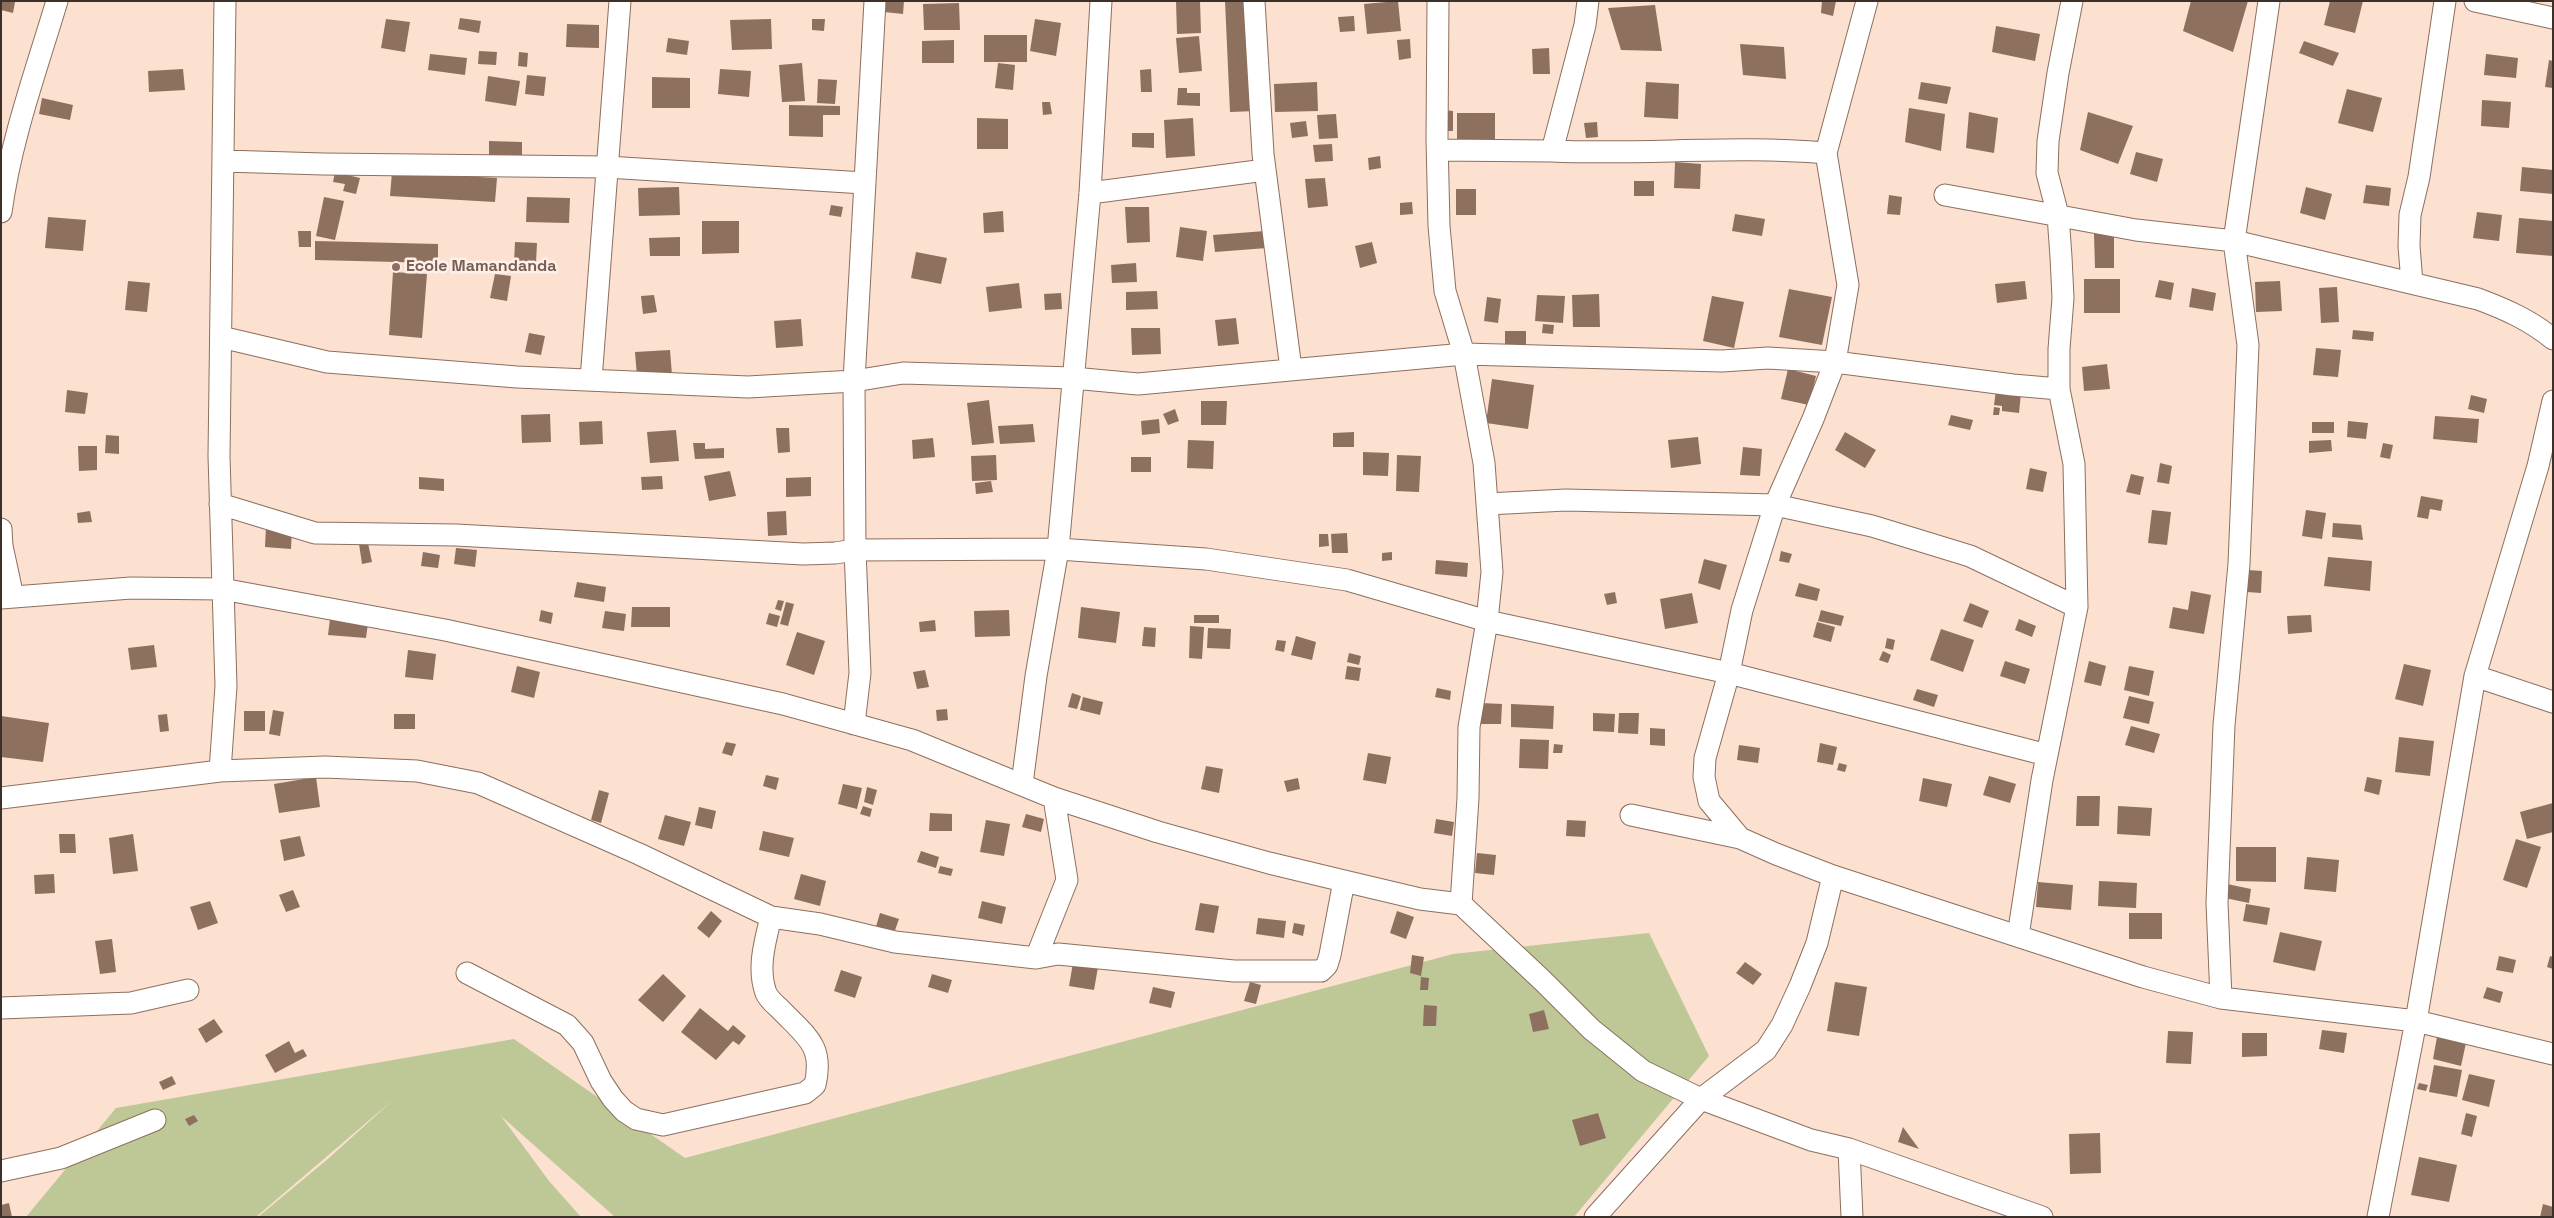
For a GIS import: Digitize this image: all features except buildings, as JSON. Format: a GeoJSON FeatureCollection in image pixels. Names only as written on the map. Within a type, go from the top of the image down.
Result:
{"type":"FeatureCollection","features":[{"type":"Feature","properties":{"kind":"street"},"geometry":{"type":"LineString","coordinates":[[1,212],[7,172],[20,116],[57,1]]}},
{"type":"Feature","properties":{"kind":"street"},"geometry":{"type":"LineString","coordinates":[[220,771],[226,686],[220,504],[225,1]]}},
{"type":"Feature","properties":{"kind":"street"},"geometry":{"type":"LineString","coordinates":[[591,380],[620,1]]}},
{"type":"Feature","properties":{"kind":"street"},"geometry":{"type":"LineString","coordinates":[[854,724],[860,673],[854,381],[875,1]]}},
{"type":"Feature","properties":{"kind":"street"},"geometry":{"type":"LineString","coordinates":[[1022,784],[1036,676],[1058,549],[1090,193],[1101,1]]}},
{"type":"Feature","properties":{"kind":"street"},"geometry":{"type":"LineString","coordinates":[[1254,1],[1265,170],[1290,369]]}},
{"type":"Feature","properties":{"kind":"street"},"geometry":{"type":"LineString","coordinates":[[1438,1],[1439,226],[1445,291],[1464,354],[1484,463],[1492,572],[1487,621],[1469,727],[1468,798],[1461,904]]}},
{"type":"Feature","properties":{"kind":"street"},"geometry":{"type":"LineString","coordinates":[[1552,151],[1585,25],[1588,1]]}},
{"type":"Feature","properties":{"kind":"street"},"geometry":{"type":"LineString","coordinates":[[1740,838],[1709,801],[1704,777],[1705,758],[1729,673],[1742,610],[1775,505],[1814,419],[1835,362],[1848,286],[1826,153],[1867,1]]}},
{"type":"Feature","properties":{"kind":"street"},"geometry":{"type":"LineString","coordinates":[[2018,936],[2047,755],[2077,607],[2074,464],[2059,389],[2058,349],[2063,298],[2058,215],[2047,172],[2048,141],[2058,73],[2072,1]]}},
{"type":"Feature","properties":{"kind":"street"},"geometry":{"type":"LineString","coordinates":[[2220,998],[2217,902],[2224,726],[2239,564],[2248,345],[2234,241],[2269,1]]}},
{"type":"Feature","properties":{"kind":"street"},"geometry":{"type":"LineString","coordinates":[[2412,283],[2409,246],[2410,215],[2419,177],[2445,1]]}},
{"type":"Feature","properties":{"kind":"street"},"geometry":{"type":"LineString","coordinates":[[2475,1],[2553,18]]}},
{"type":"Feature","properties":{"kind":"street"},"geometry":{"type":"LineString","coordinates":[[1438,150],[1602,153],[1791,150],[1826,153]]}},
{"type":"Feature","properties":{"kind":"street"},"geometry":{"type":"LineString","coordinates":[[224,161],[607,167],[864,183]]}},
{"type":"Feature","properties":{"kind":"street"},"geometry":{"type":"LineString","coordinates":[[1090,193],[1265,170]]}},
{"type":"Feature","properties":{"kind":"street"},"geometry":{"type":"LineString","coordinates":[[1945,195],[2136,230],[2234,241],[2412,283],[2478,299],[2506,309],[2540,328],[2553,339]]}},
{"type":"Feature","properties":{"kind":"street"},"geometry":{"type":"LineString","coordinates":[[221,338],[328,362],[517,377],[748,387],[854,381],[903,373],[1073,378],[1138,384],[1464,354],[1722,361],[1768,358],[1835,362],[2013,386],[2059,389]]}},
{"type":"Feature","properties":{"kind":"street"},"geometry":{"type":"LineString","coordinates":[[2378,1217],[2416,1021],[2475,676],[2546,467],[2553,401]]}},
{"type":"Feature","properties":{"kind":"street"},"geometry":{"type":"LineString","coordinates":[[1487,504],[1566,500],[1775,505],[1872,526],[1970,556],[2077,607]]}},
{"type":"Feature","properties":{"kind":"street"},"geometry":{"type":"LineString","coordinates":[[220,504],[315,533],[456,535],[803,554],[856,550],[1058,549],[1206,559],[1347,580],[1487,621],[1729,673],[2047,755]]}},
{"type":"Feature","properties":{"kind":"street"},"geometry":{"type":"LineString","coordinates":[[1,528],[7,598],[131,588],[222,589],[455,632],[784,704],[912,740],[1054,798],[1158,832],[1344,881],[1420,899],[1461,904],[1614,1049],[1643,1071],[1701,1099],[1811,1140],[1849,1149],[2042,1217]]}},
{"type":"Feature","properties":{"kind":"street"},"geometry":{"type":"LineString","coordinates":[[2475,676],[2553,702]]}},
{"type":"Feature","properties":{"kind":"street"},"geometry":{"type":"LineString","coordinates":[[1,798],[220,771],[324,767],[417,771],[478,784],[639,854],[771,917],[820,924],[895,942],[1036,958],[1058,954],[1234,971],[1321,970],[1327,965],[1330,954],[1344,881]]}},
{"type":"Feature","properties":{"kind":"street"},"geometry":{"type":"LineString","coordinates":[[1036,958],[1067,880],[1054,798]]}},
{"type":"Feature","properties":{"kind":"street"},"geometry":{"type":"LineString","coordinates":[[1631,815],[1740,838],[1833,876],[2143,977],[2220,998],[2416,1021],[2553,1054]]}},
{"type":"Feature","properties":{"kind":"street"},"geometry":{"type":"LineString","coordinates":[[1607,1214],[1701,1099],[1766,1050],[1782,1025],[1817,943],[1833,876]]}},
{"type":"Feature","properties":{"kind":"street"},"geometry":{"type":"LineString","coordinates":[[467,973],[567,1025],[583,1043],[601,1081],[624,1111],[636,1119],[663,1125],[805,1093],[815,1085],[819,1068],[818,1055],[810,1040],[766,994],[762,970],[763,951],[771,917]]}},
{"type":"Feature","properties":{"kind":"street"},"geometry":{"type":"LineString","coordinates":[[1,1008],[131,1003],[188,990]]}},
{"type":"Feature","properties":{"kind":"street"},"geometry":{"type":"LineString","coordinates":[[1,1171],[61,1158],[155,1120]]}},
{"type":"Feature","properties":{"kind":"street"},"geometry":{"type":"LineString","coordinates":[[1849,1149],[1852,1217]]}},
{"type":"Feature","properties":{"kind":"green space"},"geometry":{"type":"Polygon","coordinates":[[[1649,933],[1709,1056],[1574,1217],[615,1217],[501,1116],[549,1181],[581,1217],[258,1217],[329,1158],[394,1099],[256,1217],[26,1217],[116,1108],[514,1039],[685,1158],[1453,954],[1649,933]]]}},
{"type":"Feature","properties":{"kind":"place","name":"Ecole Mamandanda"},"geometry":{"type":"Point","coordinates":[396,267]}}]}
